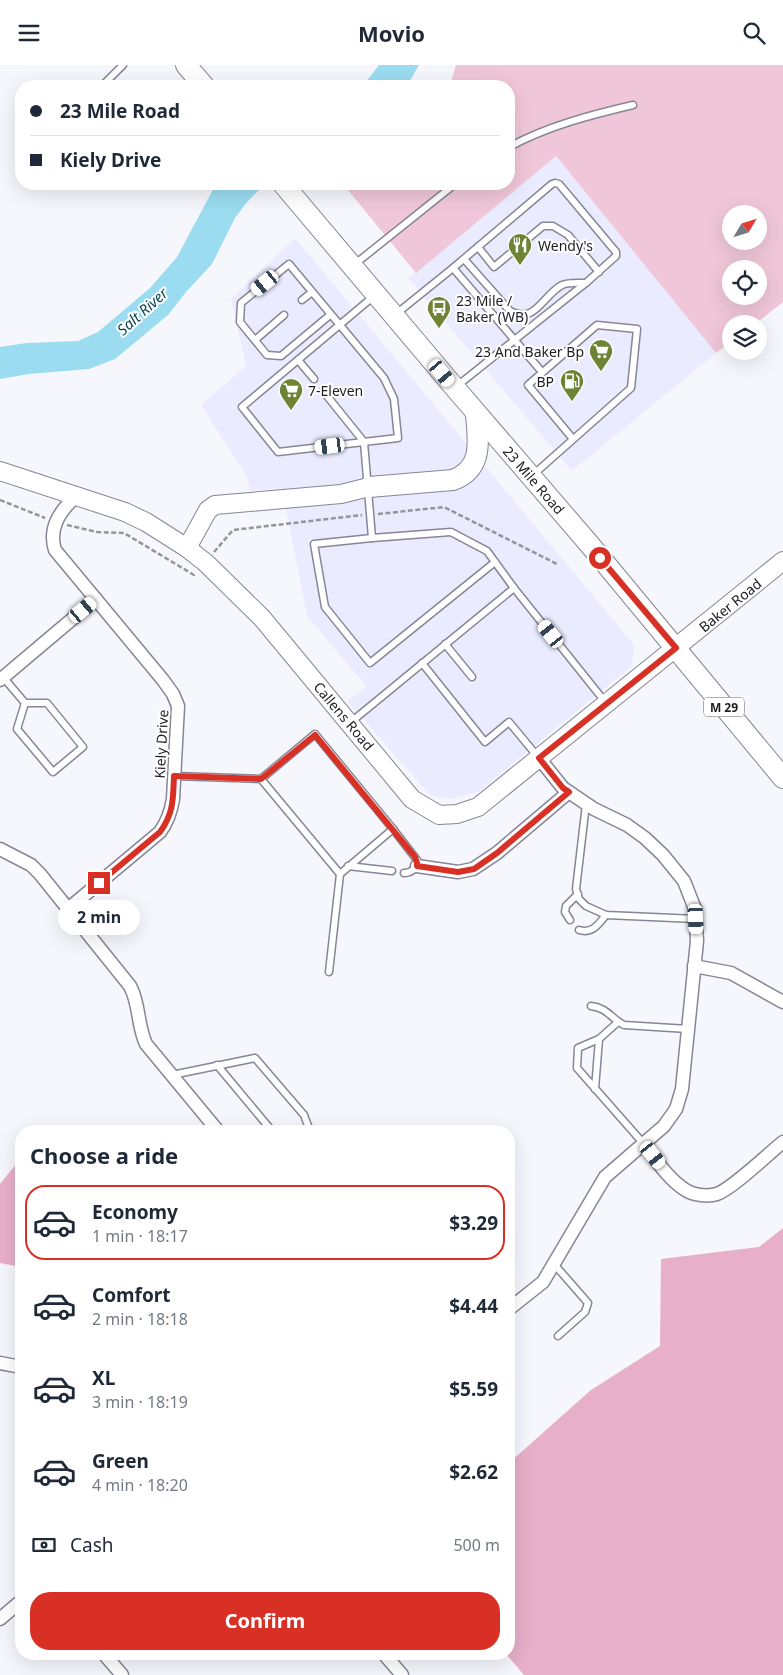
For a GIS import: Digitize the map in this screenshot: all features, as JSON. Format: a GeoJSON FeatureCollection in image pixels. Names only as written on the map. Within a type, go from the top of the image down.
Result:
{"type":"FeatureCollection","features":[{"type":"Feature","properties":{"kind":"main road"},"geometry":{"type":"LineString","coordinates":[[186,65],[199,80]]}},
{"type":"Feature","properties":{"kind":"main road","name":"23 Mile Road"},"geometry":{"type":"LineString","coordinates":[[288,190],[782,776]]}},
{"type":"Feature","properties":{"kind":"main road"},"geometry":{"type":"LineString","coordinates":[[369,487],[459,478],[470,469],[478,454],[476,414]]}},
{"type":"Feature","properties":{"kind":"street","name":"Callens Road"},"geometry":{"type":"LineString","coordinates":[[0,471],[125,512],[146,522],[187,548],[206,563],[262,617],[412,799],[439,815],[457,814],[478,807],[676,648]]}},
{"type":"Feature","properties":{"kind":"street"},"geometry":{"type":"LineString","coordinates":[[187,548],[208,510],[216,505],[341,494],[369,487]]}},
{"type":"Feature","properties":{"kind":"street"},"geometry":{"type":"LineString","coordinates":[[56,522],[66,506],[76,496]]}},
{"type":"Feature","properties":{"kind":"street","name":"Kiely Drive"},"geometry":{"type":"LineString","coordinates":[[56,522],[53,531],[55,550],[163,680],[177,700],[178,706],[172,812],[168,822],[160,832],[68,909]]}},
{"type":"Feature","properties":{"kind":"street","name":"Baker Road"},"geometry":{"type":"LineString","coordinates":[[676,648],[783,561]]}},
{"type":"Feature","properties":{"kind":"street"},"geometry":{"type":"LineString","coordinates":[[1,678],[96,599]]}},
{"type":"Feature","properties":{"kind":"street"},"geometry":{"type":"LineString","coordinates":[[515,1304],[544,1281],[605,1177],[664,1126],[676,1109],[682,1089],[697,941],[695,909],[684,881],[664,855],[627,825],[586,804],[563,788],[539,758]]}},
{"type":"Feature","properties":{"kind":"street"},"geometry":{"type":"LineString","coordinates":[[417,866],[458,872],[474,869],[497,853],[569,792]]}},
{"type":"Feature","properties":{"kind":"street"},"geometry":{"type":"LineString","coordinates":[[0,849],[31,865],[130,986],[136,1001],[143,1039],[213,1125]]}},
{"type":"Feature","properties":{"kind":"street"},"geometry":{"type":"LineString","coordinates":[[694,966],[731,973],[783,1002]]}},
{"type":"Feature","properties":{"kind":"street"},"geometry":{"type":"LineString","coordinates":[[643,1143],[672,1180],[685,1191],[702,1195],[717,1194],[734,1183],[783,1142]]}},
{"type":"Feature","properties":{"kind":"street"},"geometry":{"type":"LineString","coordinates":[[0,1363],[15,1366]]}},
{"type":"Feature","properties":{"kind":"street"},"geometry":{"type":"LineString","coordinates":[[0,1619],[15,1606]]}},
{"type":"Feature","properties":{"kind":"street"},"geometry":{"type":"LineString","coordinates":[[109,1660],[122,1675]]}},
{"type":"Feature","properties":{"kind":"street"},"geometry":{"type":"LineString","coordinates":[[389,1660],[402,1675]]}},
{"type":"Feature","properties":{"kind":"lane"},"geometry":{"type":"LineString","coordinates":[[108,80],[123,65]]}},
{"type":"Feature","properties":{"kind":"lane"},"geometry":{"type":"LineString","coordinates":[[515,144],[554,127],[589,115],[633,105]]}},
{"type":"Feature","properties":{"kind":"lane"},"geometry":{"type":"LineString","coordinates":[[394,316],[555,183],[559,184],[616,252],[615,258],[587,283],[455,388]]}},
{"type":"Feature","properties":{"kind":"lane"},"geometry":{"type":"LineString","coordinates":[[352,266],[447,190]]}},
{"type":"Feature","properties":{"kind":"lane"},"geometry":{"type":"LineString","coordinates":[[478,247],[494,267],[543,226],[553,227],[568,235],[600,272]]}},
{"type":"Feature","properties":{"kind":"lane"},"geometry":{"type":"LineString","coordinates":[[464,259],[510,311],[518,316],[528,315],[563,284],[587,283]]}},
{"type":"Feature","properties":{"kind":"lane"},"geometry":{"type":"LineString","coordinates":[[330,315],[281,356],[267,355],[240,321],[241,303],[289,264],[330,315],[339,325],[384,378],[394,399],[398,438],[278,452],[242,407],[298,360],[339,325],[376,294]]}},
{"type":"Feature","properties":{"kind":"lane"},"geometry":{"type":"LineString","coordinates":[[453,268],[542,372]]}},
{"type":"Feature","properties":{"kind":"lane"},"geometry":{"type":"LineString","coordinates":[[302,300],[312,292]]}},
{"type":"Feature","properties":{"kind":"lane"},"geometry":{"type":"LineString","coordinates":[[255,340],[284,315]]}},
{"type":"Feature","properties":{"kind":"lane"},"geometry":{"type":"LineString","coordinates":[[531,477],[632,388],[638,329],[597,325],[528,385],[574,439]]}},
{"type":"Feature","properties":{"kind":"lane"},"geometry":{"type":"LineString","coordinates":[[298,360],[314,379]]}},
{"type":"Feature","properties":{"kind":"lane"},"geometry":{"type":"LineString","coordinates":[[323,391],[364,442],[372,538]]}},
{"type":"Feature","properties":{"kind":"lane"},"geometry":{"type":"LineString","coordinates":[[495,561],[370,663],[325,607],[314,544],[451,532],[487,551],[495,561],[514,588],[607,704]]}},
{"type":"Feature","properties":{"kind":"lane"},"geometry":{"type":"LineString","coordinates":[[349,723],[514,588]]}},
{"type":"Feature","properties":{"kind":"lane"},"geometry":{"type":"LineString","coordinates":[[445,644],[472,677]]}},
{"type":"Feature","properties":{"kind":"lane"},"geometry":{"type":"LineString","coordinates":[[422,663],[485,742],[509,722],[539,758]]}},
{"type":"Feature","properties":{"kind":"lane"},"geometry":{"type":"LineString","coordinates":[[1,678],[25,703],[47,703],[83,747],[53,773],[17,729],[25,703]]}},
{"type":"Feature","properties":{"kind":"lane"},"geometry":{"type":"LineString","coordinates":[[174,776],[261,779],[315,735],[417,859],[417,866],[411,872],[404,873]]}},
{"type":"Feature","properties":{"kind":"lane"},"geometry":{"type":"LineString","coordinates":[[261,779],[340,874]]}},
{"type":"Feature","properties":{"kind":"lane"},"geometry":{"type":"LineString","coordinates":[[586,804],[576,889],[579,899],[586,906],[606,915],[696,919]]}},
{"type":"Feature","properties":{"kind":"lane"},"geometry":{"type":"LineString","coordinates":[[329,972],[340,874],[393,829]]}},
{"type":"Feature","properties":{"kind":"lane"},"geometry":{"type":"LineString","coordinates":[[348,866],[392,871]]}},
{"type":"Feature","properties":{"kind":"lane"},"geometry":{"type":"LineString","coordinates":[[570,920],[565,912],[566,906],[578,893]]}},
{"type":"Feature","properties":{"kind":"lane"},"geometry":{"type":"LineString","coordinates":[[579,930],[586,932],[594,929],[606,915]]}},
{"type":"Feature","properties":{"kind":"lane"},"geometry":{"type":"LineString","coordinates":[[591,1006],[601,1007],[624,1025],[688,1029]]}},
{"type":"Feature","properties":{"kind":"lane"},"geometry":{"type":"LineString","coordinates":[[618,1022],[599,1039],[578,1048],[576,1068],[643,1143]]}},
{"type":"Feature","properties":{"kind":"lane"},"geometry":{"type":"LineString","coordinates":[[595,1089],[599,1039]]}},
{"type":"Feature","properties":{"kind":"lane"},"geometry":{"type":"LineString","coordinates":[[171,1075],[255,1057],[304,1115],[308,1125]]}},
{"type":"Feature","properties":{"kind":"lane"},"geometry":{"type":"LineString","coordinates":[[217,1065],[267,1125]]}},
{"type":"Feature","properties":{"kind":"lane"},"geometry":{"type":"LineString","coordinates":[[554,1264],[588,1303],[585,1312],[558,1336]]}},
{"type":"Feature","properties":{"kind":"path"},"geometry":{"type":"LineString","coordinates":[[0,500],[56,522],[96,532],[124,533],[194,575],[233,530],[444,507],[557,564]]}},
{"type":"Feature","properties":{"kind":"shaded area"},"geometry":{"type":"Polygon","coordinates":[[[456,65],[783,65],[783,302],[766,315],[722,315],[722,349],[716,353],[556,156],[416,273],[348,190],[515,190],[515,80],[452,80],[456,65]]]}},
{"type":"Feature","properties":{"kind":"shaded area"},"geometry":{"type":"Polygon","coordinates":[[[556,156],[716,353],[572,471],[408,278],[556,156]]]}},
{"type":"Feature","properties":{"kind":"shaded area"},"geometry":{"type":"Polygon","coordinates":[[[295,238],[634,645],[632,666],[478,792],[449,799],[430,795],[347,701],[367,687],[307,616],[282,488],[250,491],[247,476],[201,405],[246,366],[231,299],[295,238]]]}},
{"type":"Feature","properties":{"kind":"shaded area"},"geometry":{"type":"Polygon","coordinates":[[[15,1165],[15,1266],[0,1263],[0,1184],[15,1165]]]}},
{"type":"Feature","properties":{"kind":"shaded area"},"geometry":{"type":"Polygon","coordinates":[[[783,1228],[783,1675],[524,1675],[511,1660],[515,1660],[515,1458],[591,1390],[660,1346],[661,1259],[759,1247],[783,1228]]]}},
{"type":"Feature","properties":{"kind":"water"},"geometry":{"type":"Polygon","coordinates":[[[379,65],[419,65],[410,80],[368,80],[379,65]]]}},
{"type":"Feature","properties":{"kind":"water","name":"Salt River"},"geometry":{"type":"Polygon","coordinates":[[[213,190],[259,190],[235,218],[212,264],[168,315],[115,359],[89,369],[29,374],[0,379],[0,347],[27,343],[78,341],[98,332],[150,288],[177,257],[213,190]]]}},
{"type":"Feature","properties":{"kind":"place","name":"Wendy's"},"geometry":{"type":"Point","coordinates":[520,266]}},
{"type":"Feature","properties":{"kind":"place","name":"23 Mile / Baker (WB)"},"geometry":{"type":"Point","coordinates":[439,329]}},
{"type":"Feature","properties":{"kind":"place","name":"23 And Baker Bp"},"geometry":{"type":"Point","coordinates":[601,372]}},
{"type":"Feature","properties":{"kind":"place","name":"BP"},"geometry":{"type":"Point","coordinates":[572,402]}},
{"type":"Feature","properties":{"kind":"place","name":"7-Eleven"},"geometry":{"type":"Point","coordinates":[291,411]}},
{"type":"Feature","properties":{"kind":"route"},"geometry":{"type":"LineString","coordinates":[[99,883],[160,832],[168,822],[172,812],[174,776],[261,779],[315,735],[417,859],[417,866],[458,872],[474,869],[497,853],[569,792],[563,788],[539,758],[676,648],[600,558]]}}]}
